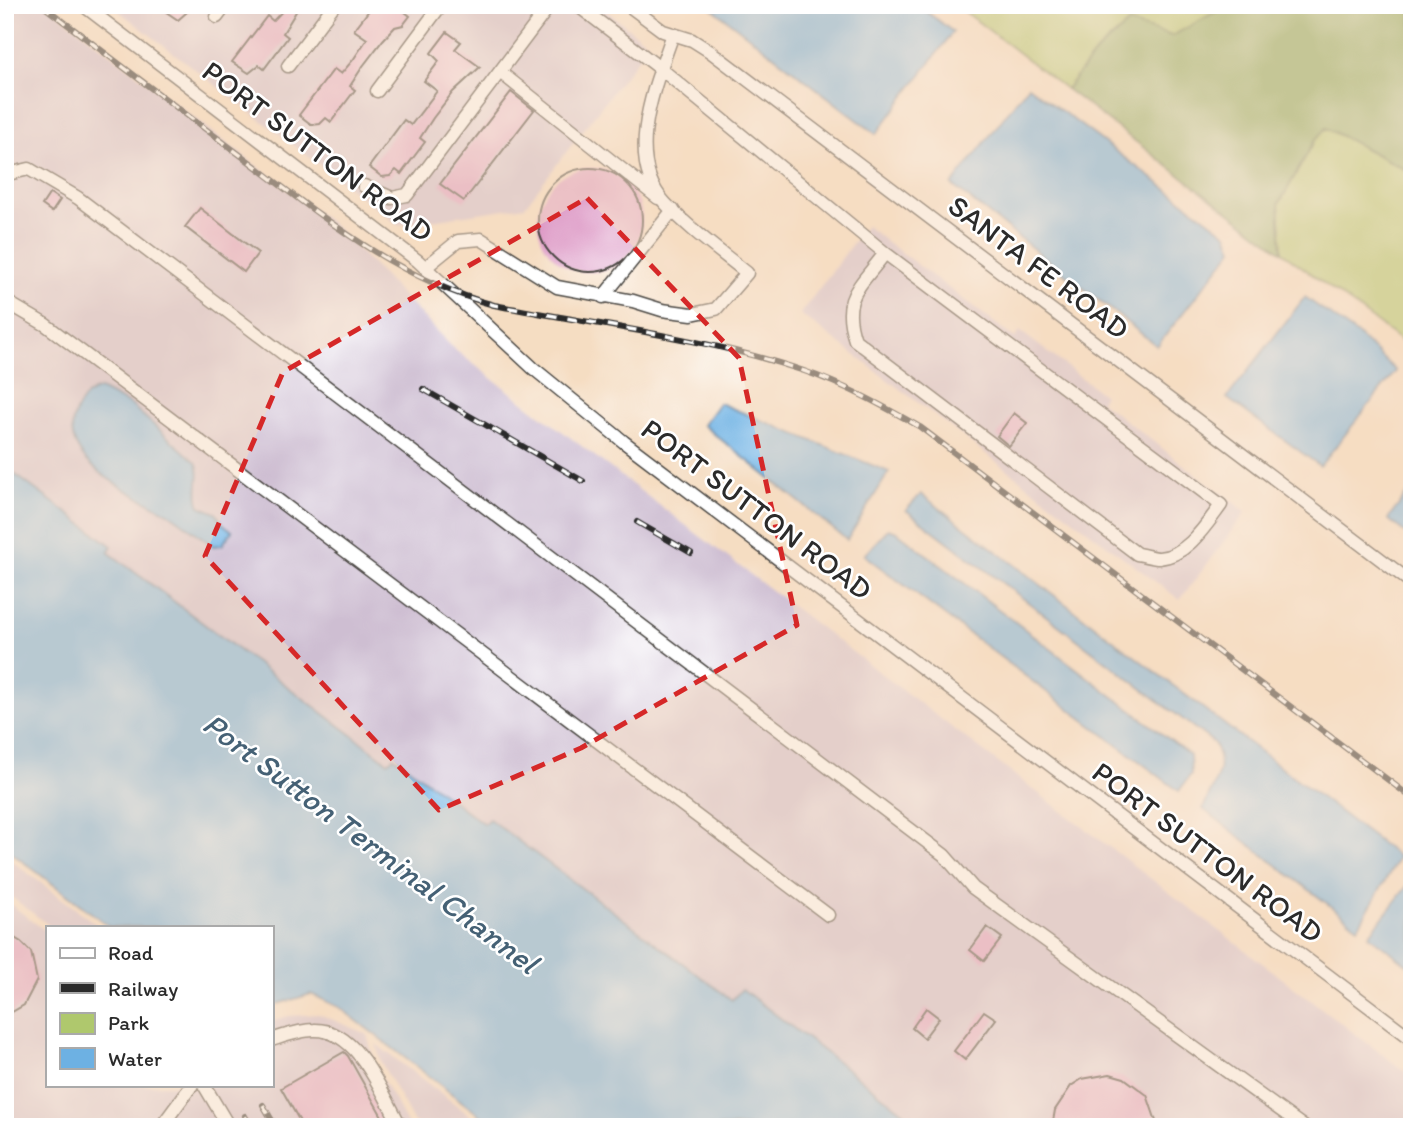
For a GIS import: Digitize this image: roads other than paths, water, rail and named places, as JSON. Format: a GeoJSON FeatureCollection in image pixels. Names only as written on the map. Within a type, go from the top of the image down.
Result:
{"type":"FeatureCollection","features":[{"type":"Feature","properties":{"kind":"street","name":"PORT SUTTON ROAD"},"geometry":{"type":"LineString","coordinates":[[83,5],[426,267],[533,369],[603,426],[1412,1039]]}},
{"type":"Feature","properties":{"kind":"street"},"geometry":{"type":"LineString","coordinates":[[217,17],[226,5]]}},
{"type":"Feature","properties":{"kind":"street"},"geometry":{"type":"LineString","coordinates":[[288,66],[334,5]]}},
{"type":"Feature","properties":{"kind":"street"},"geometry":{"type":"LineString","coordinates":[[377,91],[441,5]]}},
{"type":"Feature","properties":{"kind":"street"},"geometry":{"type":"LineString","coordinates":[[364,187],[392,198],[407,195],[550,5]]}},
{"type":"Feature","properties":{"kind":"street"},"geometry":{"type":"LineString","coordinates":[[577,5],[661,69],[885,253],[1221,505],[1198,535],[1180,550],[1160,558],[1137,554],[855,340],[847,319],[849,303],[885,253]]}},
{"type":"Feature","properties":{"kind":"street","name":"SANTA FE ROAD"},"geometry":{"type":"LineString","coordinates":[[628,5],[663,31],[692,40],[711,52],[1412,583]]}},
{"type":"Feature","properties":{"kind":"street"},"geometry":{"type":"LineString","coordinates":[[668,206],[650,180],[645,155],[652,97],[673,34]]}},
{"type":"Feature","properties":{"kind":"street"},"geometry":{"type":"LineString","coordinates":[[426,267],[458,242],[481,239],[557,287],[603,297],[633,300],[662,310],[692,313],[716,309],[747,273],[668,206],[500,72]]}},
{"type":"Feature","properties":{"kind":"street"},"geometry":{"type":"LineString","coordinates":[[5,179],[8,174],[29,169],[78,198],[933,846],[973,888],[1210,1056],[1304,1127]]}},
{"type":"Feature","properties":{"kind":"street"},"geometry":{"type":"LineString","coordinates":[[603,297],[668,206]]}},
{"type":"Feature","properties":{"kind":"street"},"geometry":{"type":"LineString","coordinates":[[5,302],[46,324],[828,915]]}},
{"type":"Feature","properties":{"kind":"street"},"geometry":{"type":"LineString","coordinates":[[273,1040],[315,1030],[348,1042],[359,1053],[401,1127]]}},
{"type":"Feature","properties":{"kind":"street"},"geometry":{"type":"LineString","coordinates":[[161,1127],[191,1086]]}},
{"type":"Feature","properties":{"kind":"street"},"geometry":{"type":"LineString","coordinates":[[205,1086],[229,1127]]}},
{"type":"Feature","properties":{"kind":"water"},"geometry":{"type":"Polygon","coordinates":[[[708,5],[918,5],[953,32],[876,134],[708,5]]]}},
{"type":"Feature","properties":{"kind":"water"},"geometry":{"type":"Polygon","coordinates":[[[1028,86],[1227,234],[1233,249],[1157,346],[952,185],[1028,86]]]}},
{"type":"Feature","properties":{"kind":"water"},"geometry":{"type":"Polygon","coordinates":[[[1305,297],[1359,336],[1396,371],[1320,466],[1227,398],[1305,297]]]}},
{"type":"Feature","properties":{"kind":"water"},"geometry":{"type":"Polygon","coordinates":[[[100,389],[131,405],[196,462],[200,506],[216,513],[222,523],[232,531],[222,545],[213,546],[170,514],[103,475],[77,448],[72,432],[75,414],[84,398],[100,389]]]}},
{"type":"Feature","properties":{"kind":"water"},"geometry":{"type":"Polygon","coordinates":[[[719,403],[889,472],[847,540],[703,425],[719,403]]]}},
{"type":"Feature","properties":{"kind":"water","name":"Port Sutton Terminal Channel"},"geometry":{"type":"Polygon","coordinates":[[[5,467],[112,546],[108,552],[388,762],[394,757],[484,824],[489,819],[732,1000],[742,989],[923,1127],[495,1127],[339,1007],[311,994],[273,1005],[273,926],[109,926],[5,848],[5,467]]]}},
{"type":"Feature","properties":{"kind":"water"},"geometry":{"type":"Polygon","coordinates":[[[1412,488],[1412,538],[1388,519],[1412,488]]]}},
{"type":"Feature","properties":{"kind":"water"},"geometry":{"type":"Polygon","coordinates":[[[921,494],[1399,857],[1358,927],[1203,809],[1218,777],[1220,762],[1214,743],[906,510],[921,494]]]}},
{"type":"Feature","properties":{"kind":"water"},"geometry":{"type":"Polygon","coordinates":[[[888,529],[897,532],[1190,755],[1191,774],[1179,791],[864,555],[888,529]]]}},
{"type":"Feature","properties":{"kind":"water"},"geometry":{"type":"Polygon","coordinates":[[[1412,880],[1412,968],[1369,935],[1412,880]]]}},
{"type":"Feature","properties":{"kind":"railway"},"geometry":{"type":"LineString","coordinates":[[42,5],[334,225],[426,280],[494,305],[689,340],[766,359],[834,383],[920,427],[1412,798]]}},
{"type":"Feature","properties":{"kind":"railway"},"geometry":{"type":"LineString","coordinates":[[423,389],[583,481]]}},
{"type":"Feature","properties":{"kind":"railway"},"geometry":{"type":"LineString","coordinates":[[637,522],[691,553]]}},
{"type":"Feature","properties":{"kind":"railway"},"geometry":{"type":"LineString","coordinates":[[263,1105],[276,1127]]}},
{"type":"Feature","properties":{"kind":"railway"},"geometry":{"type":"LineString","coordinates":[[245,1116],[251,1127]]}}]}
